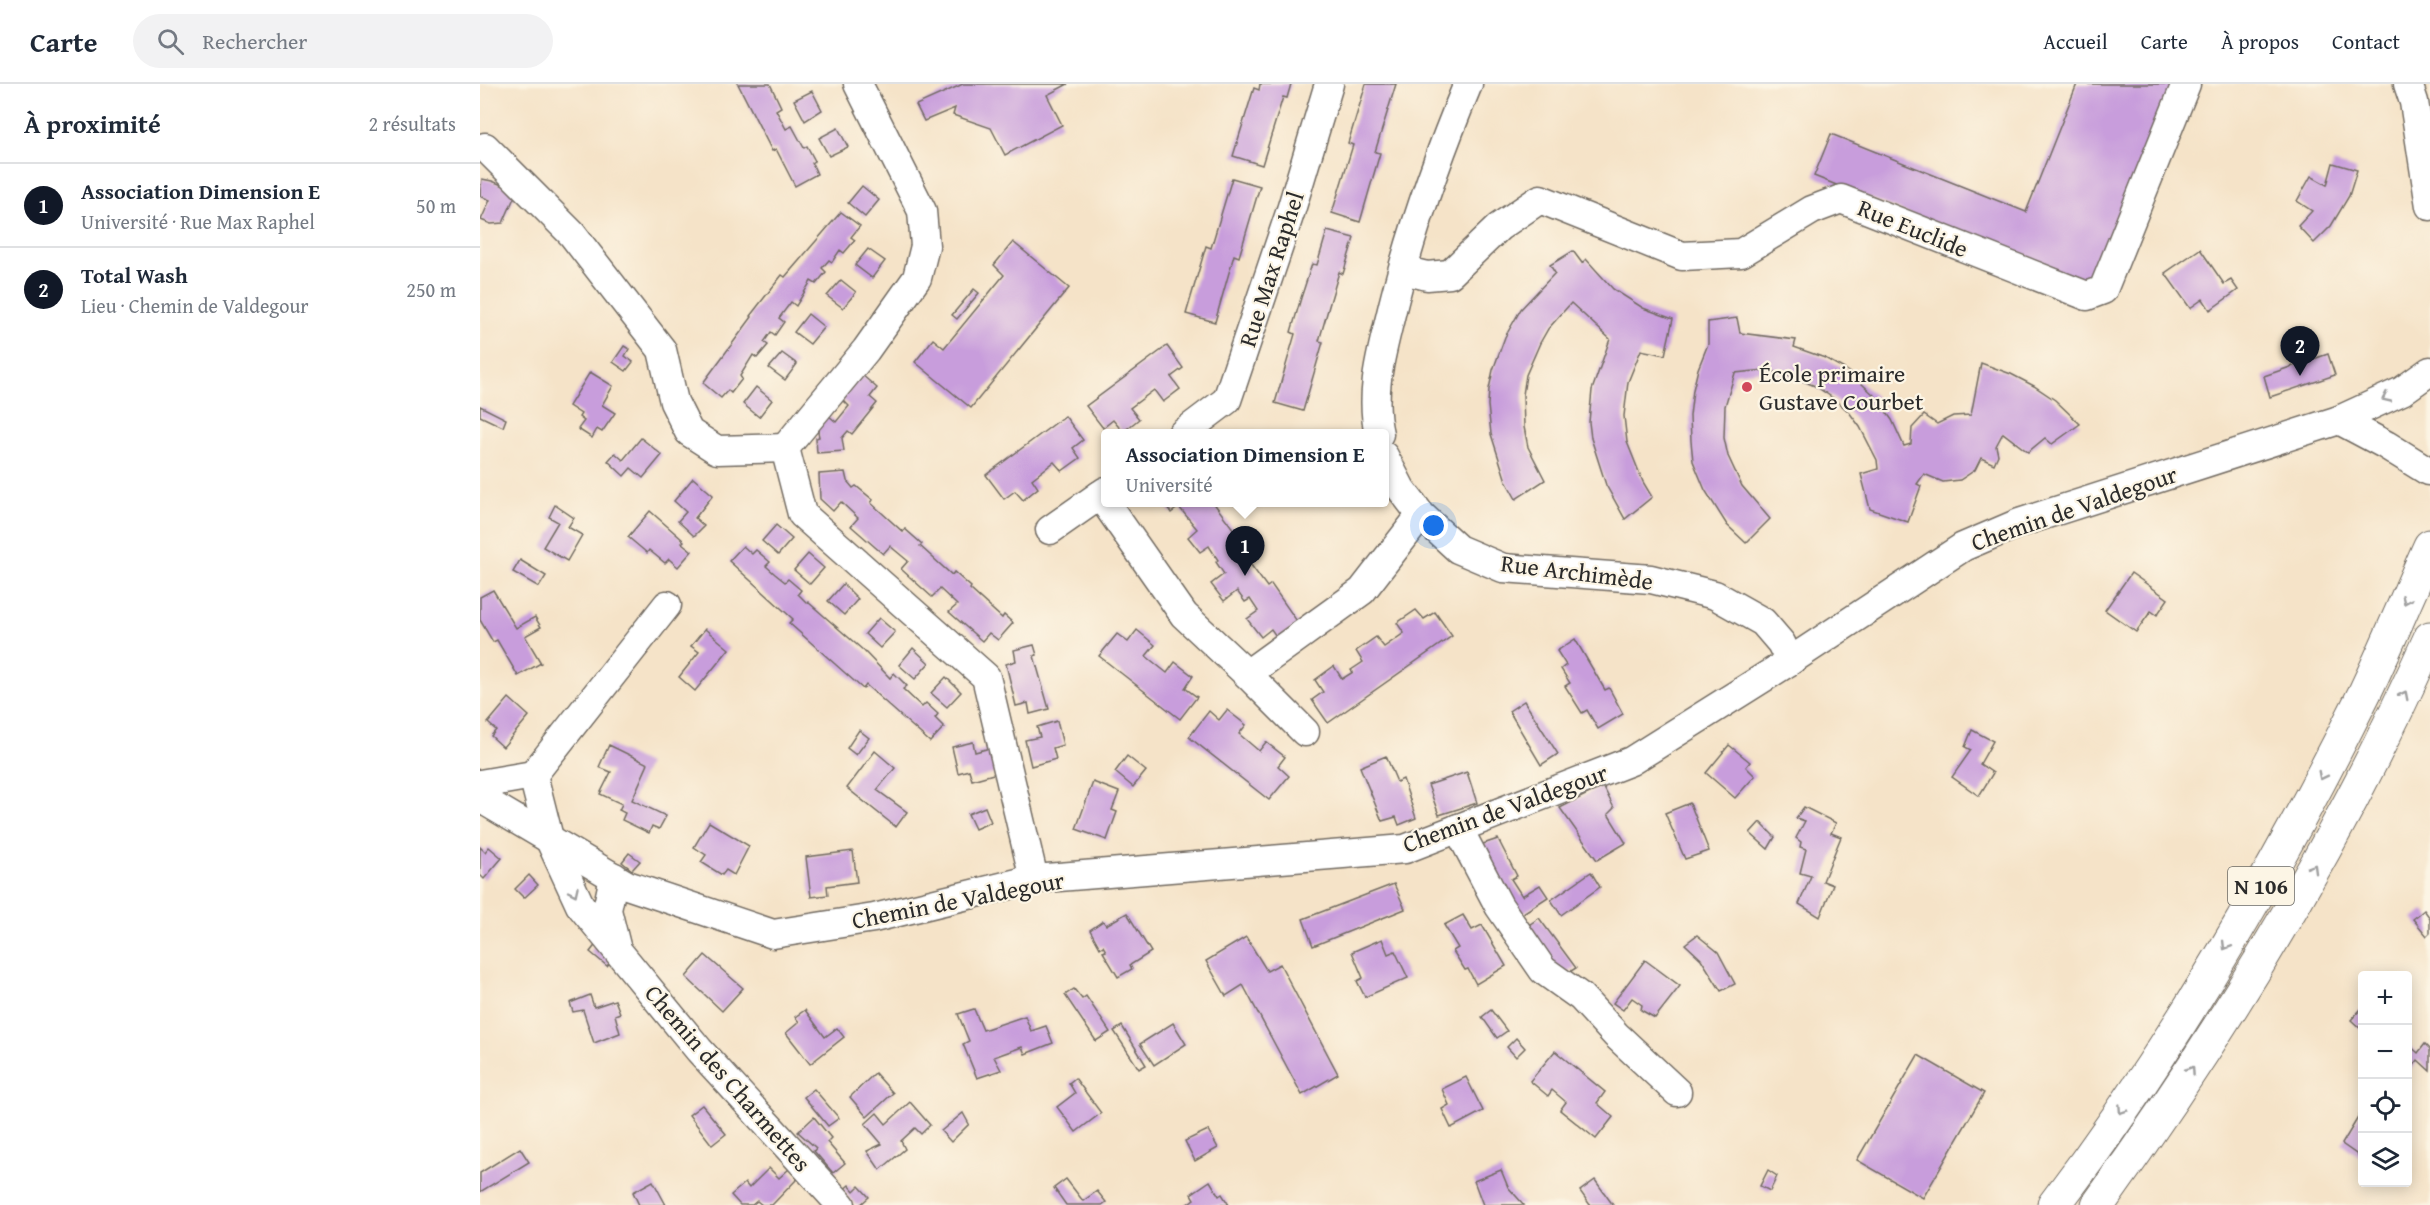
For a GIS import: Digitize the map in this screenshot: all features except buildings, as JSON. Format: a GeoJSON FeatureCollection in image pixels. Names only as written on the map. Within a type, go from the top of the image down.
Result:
{"type":"FeatureCollection","features":[{"type":"Feature","properties":{"kind":"main road","name":"N 106"},"geometry":{"type":"LineString","coordinates":[[2054,1205],[2174,1032],[2297,825],[2366,690],[2430,546]]}},
{"type":"Feature","properties":{"kind":"main road","name":"N 106"},"geometry":{"type":"LineString","coordinates":[[2098,1205],[2198,1059],[2261,958],[2324,849],[2408,688],[2430,638]]}},
{"type":"Feature","properties":{"kind":"street"},"geometry":{"type":"LineString","coordinates":[[485,147],[572,234],[662,350],[674,402],[688,432],[717,450],[784,448],[866,350],[917,278],[925,246],[922,212],[858,84]]}},
{"type":"Feature","properties":{"kind":"street","name":"Rue Max Raphel"},"geometry":{"type":"LineString","coordinates":[[1189,429],[1227,400],[1291,210],[1329,84]]}},
{"type":"Feature","properties":{"kind":"street"},"geometry":{"type":"LineString","coordinates":[[1378,429],[1375,415],[1376,380],[1403,270],[1441,150],[1468,84]]}},
{"type":"Feature","properties":{"kind":"street","name":"Rue Euclide"},"geometry":{"type":"LineString","coordinates":[[1403,270],[1427,276],[1450,274],[1499,227],[1540,199],[1682,256],[1741,253],[1812,210],[1842,199],[2087,296],[2103,290],[2186,84]]}},
{"type":"Feature","properties":{"kind":"street"},"geometry":{"type":"LineString","coordinates":[[2408,84],[2414,102],[2430,206]]}},
{"type":"Feature","properties":{"kind":"street","name":"Chemin de Valdegour"},"geometry":{"type":"LineString","coordinates":[[480,798],[627,885],[773,934],[874,918],[1034,879],[1405,849],[1631,761],[1790,661],[1963,547],[2019,523],[2339,420],[2402,391],[2430,371]]}},
{"type":"Feature","properties":{"kind":"street"},"geometry":{"type":"LineString","coordinates":[[2339,420],[2386,445],[2429,472]]}},
{"type":"Feature","properties":{"kind":"street"},"geometry":{"type":"LineString","coordinates":[[2429,472],[2430,443]]}},
{"type":"Feature","properties":{"kind":"street"},"geometry":{"type":"LineString","coordinates":[[784,448],[802,514],[986,677],[1034,879]]}},
{"type":"Feature","properties":{"kind":"street","name":"Rue Archimède"},"geometry":{"type":"LineString","coordinates":[[1389,466],[1401,489],[1421,515],[1458,549],[1503,568],[1651,579],[1714,595],[1763,622],[1781,643],[1790,661]]}},
{"type":"Feature","properties":{"kind":"street"},"geometry":{"type":"LineString","coordinates":[[1050,530],[1101,494]]}},
{"type":"Feature","properties":{"kind":"street"},"geometry":{"type":"LineString","coordinates":[[1112,507],[1184,615],[1305,732]]}},
{"type":"Feature","properties":{"kind":"street"},"geometry":{"type":"LineString","coordinates":[[1247,674],[1362,591],[1421,515]]}},
{"type":"Feature","properties":{"kind":"street"},"geometry":{"type":"LineString","coordinates":[[480,784],[533,775],[667,605]]}},
{"type":"Feature","properties":{"kind":"street","name":"Chemin des Charmettes"},"geometry":{"type":"LineString","coordinates":[[533,775],[549,838],[580,905],[699,1050],[841,1205]]}},
{"type":"Feature","properties":{"kind":"street"},"geometry":{"type":"LineString","coordinates":[[1458,828],[1499,906],[1544,970],[1581,997],[1616,1035],[1677,1092]]}},
{"type":"Feature","properties":{"kind":"street","name":"Chemin des Charmettes"},"geometry":{"type":"LineString","coordinates":[[614,877],[607,910],[617,951]]}},
{"type":"Feature","properties":{"kind":"place","name":"Total Wash"},"geometry":{"type":"Point","coordinates":[2300,376]}},
{"type":"Feature","properties":{"kind":"place","name":"École primaire Gustave Courbet"},"geometry":{"type":"Point","coordinates":[1747,387]}},
{"type":"Feature","properties":{"kind":"place","name":"Association Dimension E"},"geometry":{"type":"Point","coordinates":[1245,576]}}]}
